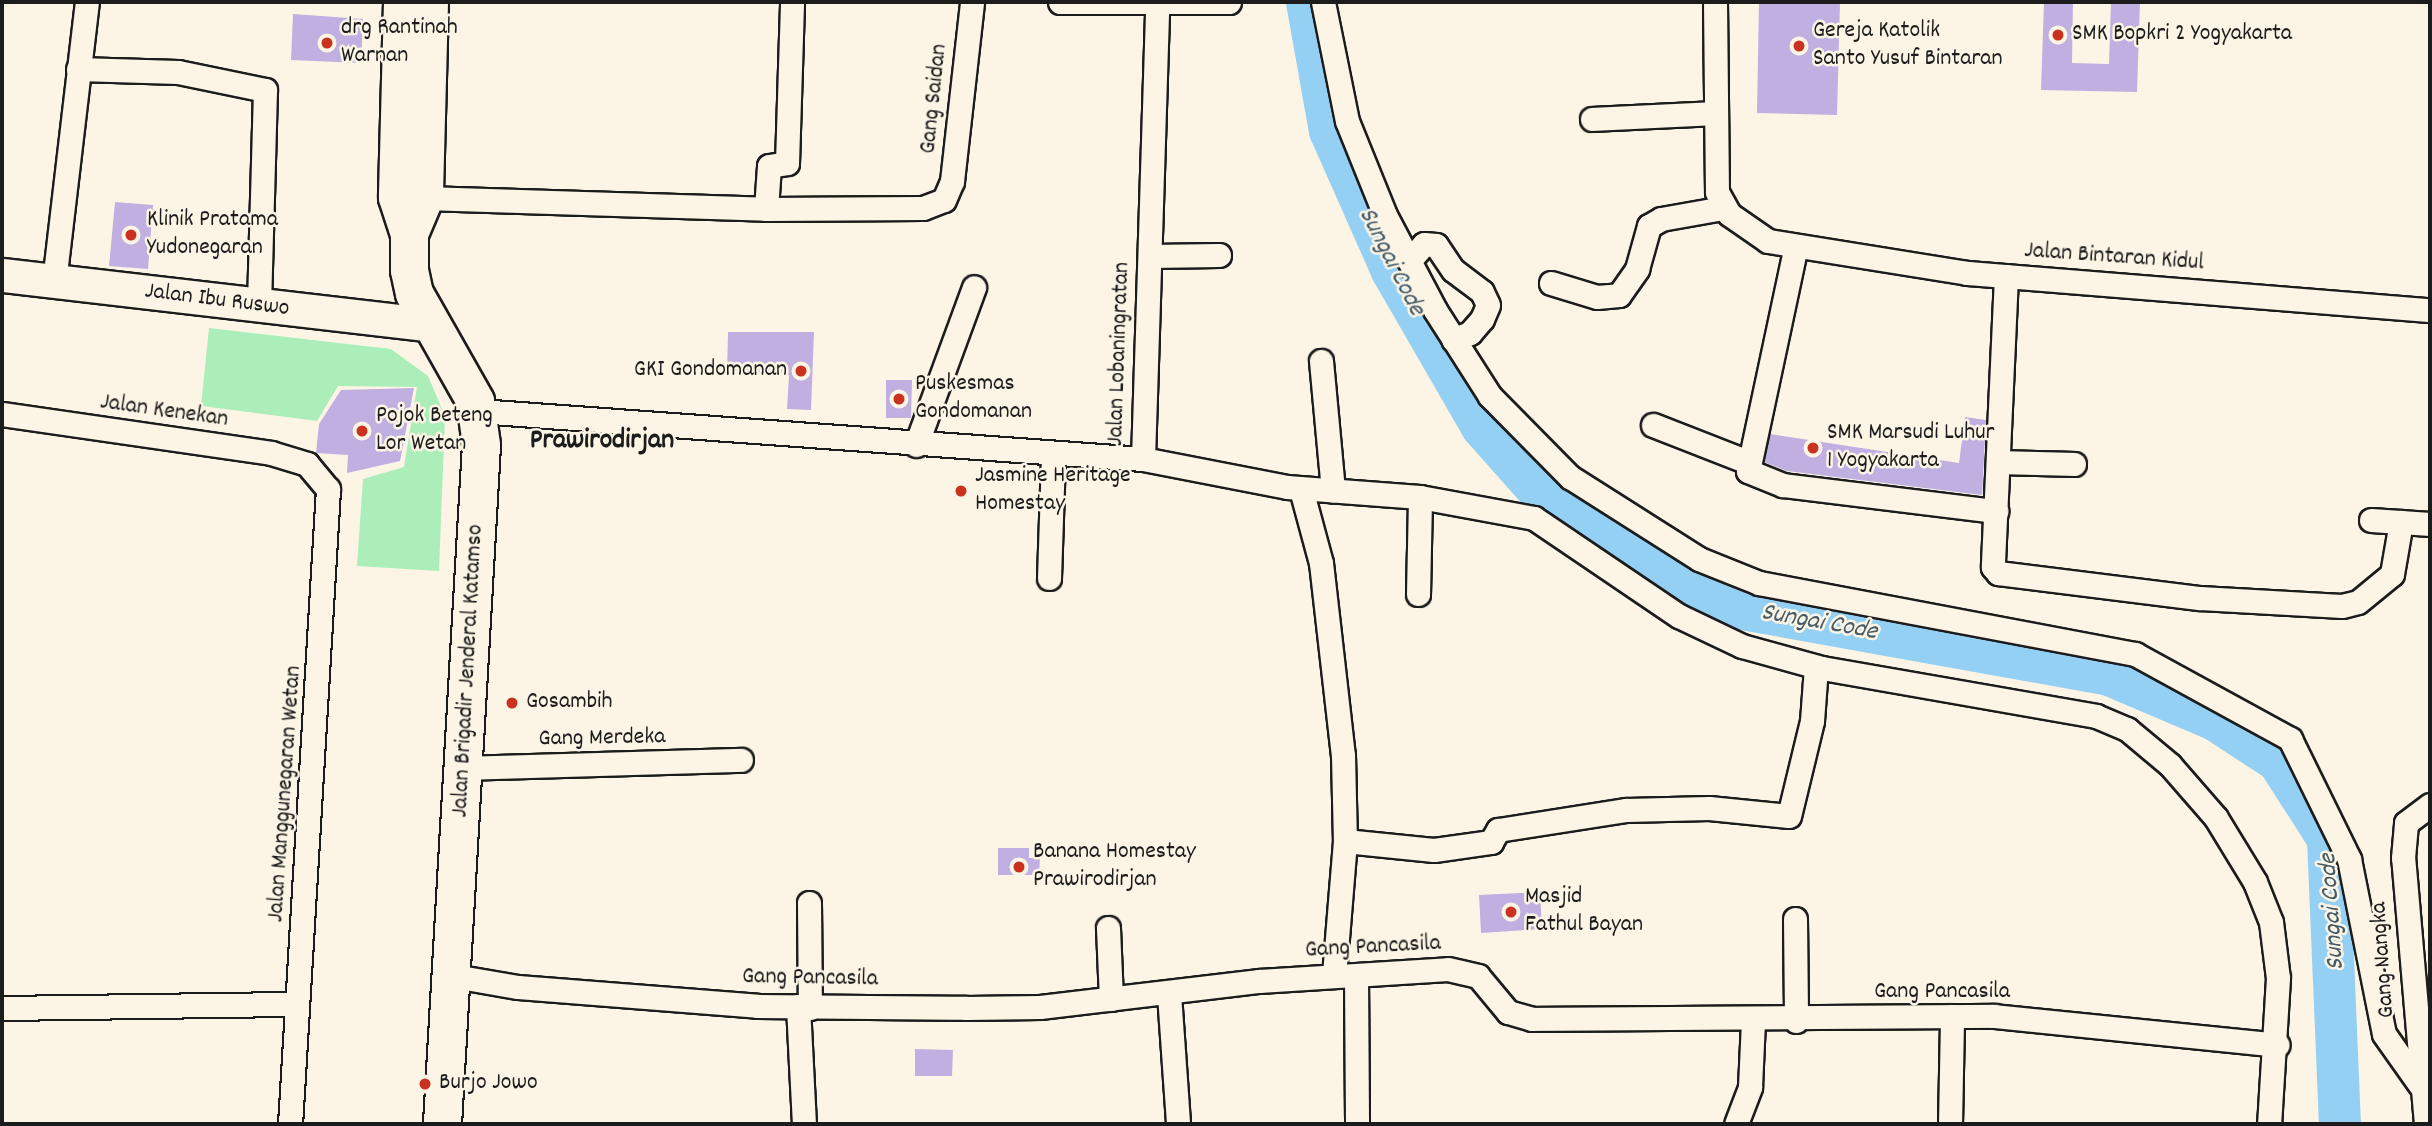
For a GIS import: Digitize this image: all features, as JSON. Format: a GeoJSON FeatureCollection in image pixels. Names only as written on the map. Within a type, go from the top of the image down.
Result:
{"type":"FeatureCollection","features":[{"type":"Feature","properties":{"kind":"main road","name":"Jalan Brigadir Jenderal Katamso"},"geometry":{"type":"LineString","coordinates":[[402,2],[397,197],[409,234],[411,282],[478,411],[481,445],[454,976],[442,1124]]}},
{"type":"Feature","properties":{"kind":"main road","name":"Jalan Brigadir Jenderal Katamso"},"geometry":{"type":"LineString","coordinates":[[409,234],[424,198],[429,2]]}},
{"type":"Feature","properties":{"kind":"street"},"geometry":{"type":"LineString","coordinates":[[54,282],[87,2]]}},
{"type":"Feature","properties":{"kind":"street"},"geometry":{"type":"LineString","coordinates":[[424,198],[766,209],[769,166],[787,163],[792,2]]}},
{"type":"Feature","properties":{"kind":"street","name":"Gang Saidan"},"geometry":{"type":"LineString","coordinates":[[766,209],[915,208],[944,200],[952,181],[972,2]]}},
{"type":"Feature","properties":{"kind":"street"},"geometry":{"type":"LineString","coordinates":[[1060,2],[1157,5],[1229,2]]}},
{"type":"Feature","properties":{"kind":"street"},"geometry":{"type":"LineString","coordinates":[[1323,2],[1354,143],[1410,260],[1453,340],[1490,396],[1570,477],[1699,559],[1759,583],[2135,654],[2290,739],[2349,859],[2384,1034],[2420,1085]]}},
{"type":"Feature","properties":{"kind":"street"},"geometry":{"type":"LineString","coordinates":[[1551,283],[1597,297],[1619,295],[1637,269],[1649,226],[1661,219],[1723,208],[1715,173],[1715,2]]}},
{"type":"Feature","properties":{"kind":"street","name":"Jalan Lobaningratan"},"geometry":{"type":"LineString","coordinates":[[478,411],[1053,455],[1143,459],[1157,5]]}},
{"type":"Feature","properties":{"kind":"street"},"geometry":{"type":"LineString","coordinates":[[78,69],[178,72],[265,90],[259,306]]}},
{"type":"Feature","properties":{"kind":"street"},"geometry":{"type":"LineString","coordinates":[[1592,119],[1715,113]]}},
{"type":"Feature","properties":{"kind":"street","name":"Jalan Bintaran Kidul"},"geometry":{"type":"LineString","coordinates":[[1723,208],[1754,234],[1795,250],[2007,276],[2430,310]]}},
{"type":"Feature","properties":{"kind":"street"},"geometry":{"type":"LineString","coordinates":[[1410,260],[1424,244],[1436,245],[1453,270],[1482,292],[1488,305],[1482,318],[1470,333],[1453,340]]}},
{"type":"Feature","properties":{"kind":"street"},"geometry":{"type":"LineString","coordinates":[[1795,250],[1748,461],[1754,477],[1783,485],[1996,512]]}},
{"type":"Feature","properties":{"kind":"street"},"geometry":{"type":"LineString","coordinates":[[1150,256],[1219,255]]}},
{"type":"Feature","properties":{"kind":"street","name":"Jalan Ibu Ruswo"},"geometry":{"type":"LineString","coordinates":[[2,275],[433,325]]}},
{"type":"Feature","properties":{"kind":"street"},"geometry":{"type":"LineString","coordinates":[[2007,276],[1993,567],[2010,577],[2296,605],[2342,606],[2375,589],[2392,574],[2401,522]]}},
{"type":"Feature","properties":{"kind":"street"},"geometry":{"type":"LineString","coordinates":[[916,445],[974,287]]}},
{"type":"Feature","properties":{"kind":"street"},"geometry":{"type":"LineString","coordinates":[[1321,361],[1333,491]]}},
{"type":"Feature","properties":{"kind":"street","name":"Jalan Kenekan"},"geometry":{"type":"LineString","coordinates":[[2,414],[271,453],[316,471]]}},
{"type":"Feature","properties":{"kind":"street"},"geometry":{"type":"LineString","coordinates":[[1653,425],[1748,461]]}},
{"type":"Feature","properties":{"kind":"street"},"geometry":{"type":"LineString","coordinates":[[1049,578],[1053,455]]}},
{"type":"Feature","properties":{"kind":"street"},"geometry":{"type":"LineString","coordinates":[[1143,459],[1301,489],[1420,497],[1534,518],[1679,616],[1742,646],[1816,667],[2078,709],[2149,746],[2216,818],[2255,882],[2274,946],[2277,1045],[2269,1124]]}},
{"type":"Feature","properties":{"kind":"street"},"geometry":{"type":"LineString","coordinates":[[1999,462],[2074,464]]}},
{"type":"Feature","properties":{"kind":"street","name":"Jalan Manggunegaran Wetan"},"geometry":{"type":"LineString","coordinates":[[290,1124],[330,510],[328,489],[316,471]]}},
{"type":"Feature","properties":{"kind":"street"},"geometry":{"type":"LineString","coordinates":[[1301,489],[1316,535],[1343,755],[1345,976],[1357,1124]]}},
{"type":"Feature","properties":{"kind":"street"},"geometry":{"type":"LineString","coordinates":[[1418,594],[1420,497]]}},
{"type":"Feature","properties":{"kind":"street"},"geometry":{"type":"LineString","coordinates":[[2371,520],[2430,524]]}},
{"type":"Feature","properties":{"kind":"street"},"geometry":{"type":"LineString","coordinates":[[1345,841],[1434,850],[1491,842],[1498,830],[1626,810],[1709,808],[1789,816],[1812,721],[1816,667]]}},
{"type":"Feature","properties":{"kind":"street","name":"Gang Merdeka"},"geometry":{"type":"LineString","coordinates":[[464,768],[741,760]]}},
{"type":"Feature","properties":{"kind":"street","name":"Gang Nangka"},"geometry":{"type":"LineString","coordinates":[[2426,1124],[2420,1085],[2403,840],[2406,823],[2430,804]]}},
{"type":"Feature","properties":{"kind":"street"},"geometry":{"type":"LineString","coordinates":[[804,1124],[804,1007],[809,902]]}},
{"type":"Feature","properties":{"kind":"street"},"geometry":{"type":"LineString","coordinates":[[1795,919],[1796,1021]]}},
{"type":"Feature","properties":{"kind":"street"},"geometry":{"type":"LineString","coordinates":[[1108,928],[1111,999]]}},
{"type":"Feature","properties":{"kind":"street","name":"Gang Pancasila"},"geometry":{"type":"LineString","coordinates":[[454,976],[559,991],[804,1007],[1040,1007],[1345,976],[1466,970],[1478,976],[1508,1012],[1524,1018],[1796,1021],[1952,1016],[2277,1045]]}},
{"type":"Feature","properties":{"kind":"street"},"geometry":{"type":"LineString","coordinates":[[1169,994],[1178,1124]]}},
{"type":"Feature","properties":{"kind":"street"},"geometry":{"type":"LineString","coordinates":[[2,1008],[297,1004]]}},
{"type":"Feature","properties":{"kind":"street"},"geometry":{"type":"LineString","coordinates":[[1951,1124],[1952,1016]]}},
{"type":"Feature","properties":{"kind":"street"},"geometry":{"type":"LineString","coordinates":[[1736,1124],[1750,1087],[1753,1020]]}},
{"type":"Feature","properties":{"kind":"green space"},"geometry":{"type":"Polygon","coordinates":[[[209,328],[391,349],[428,376],[445,416],[439,571],[357,566],[363,479],[404,467],[417,387],[338,386],[317,421],[201,406],[209,328]]]}},
{"type":"Feature","properties":{"kind":"building","name":"Gereja Katolik Santo Yusuf Bintaran"},"geometry":{"type":"Polygon","coordinates":[[[1759,2],[1840,2],[1837,115],[1757,113],[1759,2]]]}},
{"type":"Feature","properties":{"kind":"building","name":"SMK Bopkri 2 Yogyakarta"},"geometry":{"type":"Polygon","coordinates":[[[2044,2],[2073,2],[2072,63],[2109,64],[2111,2],[2140,2],[2137,92],[2041,90],[2044,2]]]}},
{"type":"Feature","properties":{"kind":"building","name":"drg Rantinah Warnan"},"geometry":{"type":"Polygon","coordinates":[[[293,14],[363,19],[361,63],[291,60],[293,14]]]}},
{"type":"Feature","properties":{"kind":"building","name":"Klinik Pratama Yudonegaran"},"geometry":{"type":"Polygon","coordinates":[[[115,202],[153,205],[148,269],[109,266],[115,202]]]}},
{"type":"Feature","properties":{"kind":"building"},"geometry":{"type":"Polygon","coordinates":[[[728,332],[814,332],[811,410],[787,409],[789,375],[727,373],[728,332]]]}},
{"type":"Feature","properties":{"kind":"building","name":"Puskesmas Gondomanan"},"geometry":{"type":"Polygon","coordinates":[[[886,380],[912,380],[911,418],[886,418],[886,380]]]}},
{"type":"Feature","properties":{"kind":"building","name":"Pojok Beteng Lor Wetan"},"geometry":{"type":"Polygon","coordinates":[[[414,388],[400,461],[347,473],[348,455],[316,453],[319,424],[341,390],[414,388]]]}},
{"type":"Feature","properties":{"kind":"building","name":"SMK Marsudi Luhur 1 Yogyakarta"},"geometry":{"type":"Polygon","coordinates":[[[1965,417],[1986,420],[1982,495],[1787,471],[1764,462],[1770,434],[1959,463],[1965,417]]]}},
{"type":"Feature","properties":{"kind":"building","name":"Banana Homestay Prawirodirjan"},"geometry":{"type":"Polygon","coordinates":[[[998,848],[1029,848],[1029,858],[1040,858],[1039,875],[998,875],[998,848]]]}},
{"type":"Feature","properties":{"kind":"building","name":"Masjid Fathul Bayan"},"geometry":{"type":"Polygon","coordinates":[[[1540,892],[1542,929],[1481,933],[1479,895],[1540,892]]]}},
{"type":"Feature","properties":{"kind":"building"},"geometry":{"type":"Polygon","coordinates":[[[915,1049],[953,1050],[952,1076],[915,1076],[915,1049]]]}},
{"type":"Feature","properties":{"kind":"waterway","name":"Sungai Code"},"geometry":{"type":"LineString","coordinates":[[1307,2],[1330,131],[1392,271],[1482,427],[1538,490],[1661,572],[1743,609],[2109,675],[2215,720],[2278,761],[2328,839],[2340,1124]]}},
{"type":"Feature","properties":{"kind":"place","name":"SMK Bopkri 2 Yogyakarta"},"geometry":{"type":"Point","coordinates":[2058,35]}},
{"type":"Feature","properties":{"kind":"place","name":"drg Rantinah Warnan"},"geometry":{"type":"Point","coordinates":[327,43]}},
{"type":"Feature","properties":{"kind":"place","name":"Gereja Katolik Santo Yusuf Bintaran"},"geometry":{"type":"Point","coordinates":[1799,46]}},
{"type":"Feature","properties":{"kind":"place","name":"Klinik Pratama Yudonegaran"},"geometry":{"type":"Point","coordinates":[131,235]}},
{"type":"Feature","properties":{"kind":"place","name":"GKI Gondomanan"},"geometry":{"type":"Point","coordinates":[801,371]}},
{"type":"Feature","properties":{"kind":"place","name":"Puskesmas Gondomanan"},"geometry":{"type":"Point","coordinates":[899,399]}},
{"type":"Feature","properties":{"kind":"place","name":"Pojok Beteng Lor Wetan"},"geometry":{"type":"Point","coordinates":[362,431]}},
{"type":"Feature","properties":{"kind":"place","name":"SMK Marsudi Luhur 1 Yogyakarta"},"geometry":{"type":"Point","coordinates":[1813,448]}},
{"type":"Feature","properties":{"kind":"place","name":"Jasmine Heritage Homestay"},"geometry":{"type":"Point","coordinates":[961,491]}},
{"type":"Feature","properties":{"kind":"place","name":"Gosambih"},"geometry":{"type":"Point","coordinates":[512,703]}},
{"type":"Feature","properties":{"kind":"place","name":"Banana Homestay Prawirodirjan"},"geometry":{"type":"Point","coordinates":[1019,867]}},
{"type":"Feature","properties":{"kind":"place","name":"Masjid Fathul Bayan"},"geometry":{"type":"Point","coordinates":[1511,912]}},
{"type":"Feature","properties":{"kind":"place","name":"Burjo Jowo"},"geometry":{"type":"Point","coordinates":[425,1084]}},
{"type":"Feature","properties":{"kind":"district","name":"Prawirodirjan"},"geometry":{"type":"Point","coordinates":[602,442]}}]}
